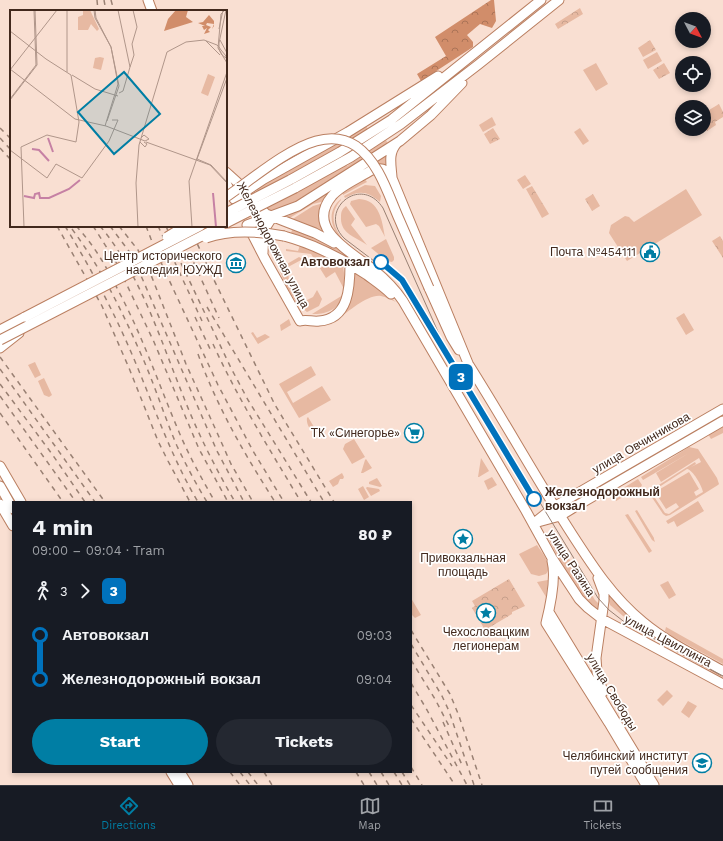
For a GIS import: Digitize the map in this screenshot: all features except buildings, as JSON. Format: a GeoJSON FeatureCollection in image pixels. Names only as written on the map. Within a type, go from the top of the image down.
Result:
{"type":"FeatureCollection","features":[{"type":"Feature","properties":{"kind":"main road"},"geometry":{"type":"LineString","coordinates":[[148,0],[152,10]]}},
{"type":"Feature","properties":{"kind":"main road"},"geometry":{"type":"LineString","coordinates":[[227,222],[293,184],[391,120],[541,0]]}},
{"type":"Feature","properties":{"kind":"main road"},"geometry":{"type":"LineString","coordinates":[[227,213],[351,157],[372,144],[421,109],[559,0]]}},
{"type":"Feature","properties":{"kind":"main road"},"geometry":{"type":"LineString","coordinates":[[230,198],[247,190],[348,132],[470,58]]}},
{"type":"Feature","properties":{"kind":"main road"},"geometry":{"type":"LineString","coordinates":[[392,178],[391,153],[394,147],[440,106],[479,64]]}},
{"type":"Feature","properties":{"kind":"main road","name":"улица Разина"},"geometry":{"type":"LineString","coordinates":[[230,198],[284,157],[303,146],[325,139],[336,138],[346,141],[366,154],[378,173],[451,337],[554,507],[594,569]]}},
{"type":"Feature","properties":{"kind":"main road"},"geometry":{"type":"LineString","coordinates":[[247,225],[298,206],[400,141]]}},
{"type":"Feature","properties":{"kind":"main road"},"geometry":{"type":"LineString","coordinates":[[406,306],[399,295],[383,278],[330,236],[325,223],[327,204],[332,196],[376,168],[386,170],[392,178],[470,368]]}},
{"type":"Feature","properties":{"kind":"main road"},"geometry":{"type":"LineString","coordinates":[[227,173],[247,190],[261,210],[341,246]]}},
{"type":"Feature","properties":{"kind":"main road","name":"Железнодорожная улица"},"geometry":{"type":"LineString","coordinates":[[227,187],[230,198],[247,225],[300,321],[326,320],[334,316],[341,309],[346,302],[348,294],[350,264]]}},
{"type":"Feature","properties":{"kind":"main road"},"geometry":{"type":"LineString","coordinates":[[263,256],[264,230],[273,216]]}},
{"type":"Feature","properties":{"kind":"main road"},"geometry":{"type":"LineString","coordinates":[[158,244],[176,227]]}},
{"type":"Feature","properties":{"kind":"main road"},"geometry":{"type":"LineString","coordinates":[[101,278],[184,227]]}},
{"type":"Feature","properties":{"kind":"main road"},"geometry":{"type":"LineString","coordinates":[[0,330],[198,227]]}},
{"type":"Feature","properties":{"kind":"main road"},"geometry":{"type":"LineString","coordinates":[[0,340],[219,227]]}},
{"type":"Feature","properties":{"kind":"main road"},"geometry":{"type":"LineString","coordinates":[[142,266],[212,236],[254,231],[284,236],[320,248],[350,264],[406,306]]}},
{"type":"Feature","properties":{"kind":"main road","name":"улица Разина"},"geometry":{"type":"LineString","coordinates":[[406,306],[552,558],[579,599],[602,619]]}},
{"type":"Feature","properties":{"kind":"main road"},"geometry":{"type":"LineString","coordinates":[[0,326],[25,317]]}},
{"type":"Feature","properties":{"kind":"main road"},"geometry":{"type":"LineString","coordinates":[[0,348],[35,322]]}},
{"type":"Feature","properties":{"kind":"main road","name":"улица Овчинникова"},"geometry":{"type":"LineString","coordinates":[[533,524],[554,507],[723,409]]}},
{"type":"Feature","properties":{"kind":"main road","name":"улица Овчинникова"},"geometry":{"type":"LineString","coordinates":[[533,524],[560,516],[723,421]]}},
{"type":"Feature","properties":{"kind":"main road"},"geometry":{"type":"LineString","coordinates":[[0,466],[21,501]]}},
{"type":"Feature","properties":{"kind":"main road"},"geometry":{"type":"LineString","coordinates":[[0,486],[12,507]]}},
{"type":"Feature","properties":{"kind":"main road"},"geometry":{"type":"LineString","coordinates":[[0,504],[12,524]]}},
{"type":"Feature","properties":{"kind":"main road"},"geometry":{"type":"LineString","coordinates":[[549,612],[554,569],[552,558]]}},
{"type":"Feature","properties":{"kind":"main road"},"geometry":{"type":"LineString","coordinates":[[594,569],[604,594],[604,605],[596,665],[598,679],[607,706]]}},
{"type":"Feature","properties":{"kind":"main road","name":"улица Цвиллинга"},"geometry":{"type":"LineString","coordinates":[[594,569],[618,598],[643,622],[667,640],[723,671]]}},
{"type":"Feature","properties":{"kind":"main road","name":"улица Свободы"},"geometry":{"type":"LineString","coordinates":[[549,612],[546,623],[646,785]]}},
{"type":"Feature","properties":{"kind":"main road","name":"улица Свободы"},"geometry":{"type":"LineString","coordinates":[[549,612],[654,785]]}},
{"type":"Feature","properties":{"kind":"main road","name":"улица Цвиллинга"},"geometry":{"type":"LineString","coordinates":[[602,619],[723,684]]}},
{"type":"Feature","properties":{"kind":"main road"},"geometry":{"type":"LineString","coordinates":[[172,773],[179,785]]}},
{"type":"Feature","properties":{"kind":"main road"},"geometry":{"type":"LineString","coordinates":[[181,773],[188,785]]}},
{"type":"Feature","properties":{"kind":"green space"},"geometry":{"type":"Polygon","coordinates":[[[491,0],[494,0],[496,21],[492,28],[480,24],[467,35],[473,42],[473,47],[421,81],[417,74],[446,56],[435,37],[491,0]]]}},
{"type":"Feature","properties":{"kind":"green space"},"geometry":{"type":"Polygon","coordinates":[[[580,8],[583,14],[558,29],[555,24],[580,8]]]}},
{"type":"Feature","properties":{"kind":"green space"},"geometry":{"type":"Polygon","coordinates":[[[650,40],[656,50],[643,57],[638,48],[650,40]]]}},
{"type":"Feature","properties":{"kind":"green space"},"geometry":{"type":"Polygon","coordinates":[[[657,52],[662,61],[648,69],[643,60],[657,52]]]}},
{"type":"Feature","properties":{"kind":"green space"},"geometry":{"type":"Polygon","coordinates":[[[596,63],[608,84],[596,91],[583,70],[596,63]]]}},
{"type":"Feature","properties":{"kind":"green space"},"geometry":{"type":"Polygon","coordinates":[[[664,63],[670,73],[659,79],[653,70],[664,63]]]}},
{"type":"Feature","properties":{"kind":"green space"},"geometry":{"type":"Polygon","coordinates":[[[424,88],[400,107],[399,105],[366,126],[368,129],[338,148],[347,166],[386,140],[388,144],[299,201],[273,211],[265,210],[256,195],[257,188],[424,88]]]}},
{"type":"Feature","properties":{"kind":"green space"},"geometry":{"type":"Polygon","coordinates":[[[719,104],[723,112],[723,117],[715,122],[716,125],[711,128],[711,109],[719,104]]]}},
{"type":"Feature","properties":{"kind":"green space"},"geometry":{"type":"Polygon","coordinates":[[[492,117],[496,125],[483,132],[479,125],[492,117]]]}},
{"type":"Feature","properties":{"kind":"green space"},"geometry":{"type":"Polygon","coordinates":[[[493,128],[500,139],[490,144],[484,134],[493,128]]]}},
{"type":"Feature","properties":{"kind":"green space"},"geometry":{"type":"Polygon","coordinates":[[[580,128],[589,141],[583,145],[574,132],[580,128]]]}},
{"type":"Feature","properties":{"kind":"green space"},"geometry":{"type":"Polygon","coordinates":[[[388,152],[387,166],[382,165],[325,201],[313,204],[288,219],[285,218],[388,152]]]}},
{"type":"Feature","properties":{"kind":"green space"},"geometry":{"type":"Polygon","coordinates":[[[525,175],[531,184],[523,189],[517,180],[525,175]]]}},
{"type":"Feature","properties":{"kind":"green space"},"geometry":{"type":"Polygon","coordinates":[[[364,178],[367,182],[343,195],[342,192],[364,178]]]}},
{"type":"Feature","properties":{"kind":"green space"},"geometry":{"type":"Polygon","coordinates":[[[365,185],[375,186],[381,196],[380,202],[363,193],[345,198],[344,196],[365,185]]]}},
{"type":"Feature","properties":{"kind":"green space"},"geometry":{"type":"Polygon","coordinates":[[[532,186],[549,214],[542,218],[526,189],[532,186]]]}},
{"type":"Feature","properties":{"kind":"green space"},"geometry":{"type":"Polygon","coordinates":[[[686,189],[702,215],[627,261],[609,233],[611,225],[625,216],[629,217],[634,222],[686,189]]]}},
{"type":"Feature","properties":{"kind":"green space"},"geometry":{"type":"Polygon","coordinates":[[[593,194],[600,206],[592,211],[585,199],[593,194]]]}},
{"type":"Feature","properties":{"kind":"green space"},"geometry":{"type":"Polygon","coordinates":[[[341,199],[335,209],[334,224],[342,238],[341,239],[332,224],[332,213],[337,203],[341,199]]]}},
{"type":"Feature","properties":{"kind":"green space"},"geometry":{"type":"Polygon","coordinates":[[[359,199],[366,200],[376,207],[381,218],[385,237],[379,226],[376,224],[366,227],[350,204],[351,201],[359,199]]]}},
{"type":"Feature","properties":{"kind":"green space"},"geometry":{"type":"Polygon","coordinates":[[[320,204],[323,205],[326,235],[291,220],[313,206],[320,204]]]}},
{"type":"Feature","properties":{"kind":"green space"},"geometry":{"type":"Polygon","coordinates":[[[346,206],[355,219],[351,225],[367,245],[346,231],[343,227],[341,223],[341,214],[346,206]]]}},
{"type":"Feature","properties":{"kind":"green space"},"geometry":{"type":"Polygon","coordinates":[[[293,227],[337,248],[376,276],[324,245],[283,232],[291,233],[293,227]]]}},
{"type":"Feature","properties":{"kind":"green space"},"geometry":{"type":"Polygon","coordinates":[[[720,236],[723,241],[723,258],[712,241],[720,236]]]}},
{"type":"Feature","properties":{"kind":"green space"},"geometry":{"type":"Polygon","coordinates":[[[386,239],[394,257],[392,262],[387,261],[371,248],[386,239]]]}},
{"type":"Feature","properties":{"kind":"green space"},"geometry":{"type":"Polygon","coordinates":[[[300,245],[343,266],[345,280],[344,289],[335,272],[326,278],[311,254],[286,251],[286,249],[298,251],[300,245]]]}},
{"type":"Feature","properties":{"kind":"green space"},"geometry":{"type":"Polygon","coordinates":[[[299,257],[303,259],[288,267],[289,282],[301,303],[313,297],[317,290],[322,299],[319,306],[307,312],[298,304],[290,293],[280,271],[280,268],[299,257]]]}},
{"type":"Feature","properties":{"kind":"green space"},"geometry":{"type":"Polygon","coordinates":[[[355,272],[396,302],[381,296],[376,296],[358,304],[338,319],[350,303],[353,292],[355,272]]]}},
{"type":"Feature","properties":{"kind":"green space"},"geometry":{"type":"Polygon","coordinates":[[[343,295],[339,304],[331,310],[312,314],[343,295]]]}},
{"type":"Feature","properties":{"kind":"green space"},"geometry":{"type":"Polygon","coordinates":[[[684,313],[694,330],[686,335],[676,318],[684,313]]]}},
{"type":"Feature","properties":{"kind":"green space"},"geometry":{"type":"Polygon","coordinates":[[[289,319],[291,325],[281,331],[280,325],[289,319]]]}},
{"type":"Feature","properties":{"kind":"green space"},"geometry":{"type":"Polygon","coordinates":[[[253,332],[257,338],[265,334],[270,337],[258,344],[251,333],[253,332]]]}},
{"type":"Feature","properties":{"kind":"green space"},"geometry":{"type":"Polygon","coordinates":[[[35,362],[41,375],[35,378],[28,365],[35,362]]]}},
{"type":"Feature","properties":{"kind":"green space"},"geometry":{"type":"Polygon","coordinates":[[[311,366],[316,375],[287,392],[293,403],[322,386],[331,400],[299,418],[279,384],[311,366]]]}},
{"type":"Feature","properties":{"kind":"green space"},"geometry":{"type":"Polygon","coordinates":[[[44,378],[52,395],[49,397],[44,395],[38,381],[44,378]]]}},
{"type":"Feature","properties":{"kind":"green space"},"geometry":{"type":"Polygon","coordinates":[[[308,417],[317,432],[313,432],[309,427],[307,422],[308,417]]]}},
{"type":"Feature","properties":{"kind":"green space"},"geometry":{"type":"Polygon","coordinates":[[[723,425],[723,433],[711,439],[708,434],[723,425]]]}},
{"type":"Feature","properties":{"kind":"green space"},"geometry":{"type":"Polygon","coordinates":[[[354,439],[365,457],[352,464],[343,449],[345,444],[354,439]]]}},
{"type":"Feature","properties":{"kind":"green space"},"geometry":{"type":"Polygon","coordinates":[[[689,447],[698,449],[717,478],[719,484],[670,515],[666,516],[651,496],[651,490],[695,462],[696,464],[691,467],[701,462],[699,458],[661,482],[656,473],[689,453],[643,480],[641,477],[689,447]],[[687,469],[653,491],[653,495],[665,513],[669,514],[679,507],[676,503],[666,509],[655,492],[689,472],[699,489],[694,492],[696,496],[703,492],[697,479],[687,469]]]}},
{"type":"Feature","properties":{"kind":"green space"},"geometry":{"type":"Polygon","coordinates":[[[481,458],[489,471],[478,477],[481,458]]]}},
{"type":"Feature","properties":{"kind":"green space"},"geometry":{"type":"Polygon","coordinates":[[[366,459],[372,468],[361,473],[365,460],[366,459]]]}},
{"type":"Feature","properties":{"kind":"green space"},"geometry":{"type":"Polygon","coordinates":[[[342,473],[344,477],[343,479],[340,479],[338,484],[333,487],[329,481],[342,473]]]}},
{"type":"Feature","properties":{"kind":"green space"},"geometry":{"type":"Polygon","coordinates":[[[492,477],[497,485],[488,490],[484,481],[492,477]]]}},
{"type":"Feature","properties":{"kind":"green space"},"geometry":{"type":"Polygon","coordinates":[[[377,478],[382,486],[380,487],[369,484],[369,482],[377,478]]]}},
{"type":"Feature","properties":{"kind":"green space"},"geometry":{"type":"Polygon","coordinates":[[[638,479],[642,485],[641,487],[616,501],[612,495],[638,479]]]}},
{"type":"Feature","properties":{"kind":"green space"},"geometry":{"type":"Polygon","coordinates":[[[363,486],[369,497],[364,500],[358,489],[363,486]]]}},
{"type":"Feature","properties":{"kind":"green space"},"geometry":{"type":"Polygon","coordinates":[[[366,488],[379,489],[380,491],[371,496],[366,488]]]}},
{"type":"Feature","properties":{"kind":"green space"},"geometry":{"type":"Polygon","coordinates":[[[698,501],[704,511],[677,527],[674,521],[668,524],[666,521],[698,501]]]}},
{"type":"Feature","properties":{"kind":"green space"},"geometry":{"type":"Polygon","coordinates":[[[699,503],[702,508],[683,520],[680,515],[699,503]]]}},
{"type":"Feature","properties":{"kind":"green space"},"geometry":{"type":"Polygon","coordinates":[[[637,510],[655,542],[652,540],[635,511],[637,510]]]}},
{"type":"Feature","properties":{"kind":"green space"},"geometry":{"type":"Polygon","coordinates":[[[628,514],[652,551],[649,553],[625,515],[628,514]]]}},
{"type":"Feature","properties":{"kind":"green space"},"geometry":{"type":"Polygon","coordinates":[[[554,535],[599,604],[599,610],[583,596],[564,567],[548,538],[554,535]]]}},
{"type":"Feature","properties":{"kind":"green space"},"geometry":{"type":"Polygon","coordinates":[[[537,545],[548,563],[548,570],[546,574],[539,576],[531,574],[519,554],[537,545]]]}},
{"type":"Feature","properties":{"kind":"green space"},"geometry":{"type":"Polygon","coordinates":[[[509,579],[525,606],[512,612],[512,614],[485,630],[472,608],[475,606],[472,601],[509,579]]]}},
{"type":"Feature","properties":{"kind":"green space"},"geometry":{"type":"Polygon","coordinates":[[[548,580],[546,597],[537,582],[548,580]]]}},
{"type":"Feature","properties":{"kind":"green space"},"geometry":{"type":"Polygon","coordinates":[[[668,581],[676,595],[669,599],[660,585],[668,581]]]}},
{"type":"Feature","properties":{"kind":"green space"},"geometry":{"type":"Polygon","coordinates":[[[605,587],[647,631],[623,616],[610,605],[605,587]]]}},
{"type":"Feature","properties":{"kind":"green space"},"geometry":{"type":"Polygon","coordinates":[[[412,600],[421,615],[415,618],[412,615],[412,600]]]}},
{"type":"Feature","properties":{"kind":"green space"},"geometry":{"type":"Polygon","coordinates":[[[666,627],[723,659],[723,664],[668,634],[665,631],[666,627]]]}},
{"type":"Feature","properties":{"kind":"green space"},"geometry":{"type":"Polygon","coordinates":[[[667,690],[673,696],[663,706],[657,700],[667,690]]]}},
{"type":"Feature","properties":{"kind":"green space"},"geometry":{"type":"Polygon","coordinates":[[[688,701],[697,706],[689,718],[681,712],[688,701]]]}},
{"type":"Feature","properties":{"kind":"tram line"},"geometry":{"type":"LineString","coordinates":[[407,288],[403,283],[345,239],[337,228],[335,218],[338,208],[344,200],[353,195],[363,194],[374,198],[383,208],[443,343],[598,598],[609,610],[627,624],[723,676]]}},
{"type":"Feature","properties":{"kind":"tram line","name":"3"},"geometry":{"type":"LineString","coordinates":[[381,262],[402,280],[534,499]]}},
{"type":"Feature","properties":{"kind":"tram line"},"geometry":{"type":"LineString","coordinates":[[404,284],[429,325]]}},
{"type":"Feature","properties":{"kind":"railway"},"geometry":{"type":"LineString","coordinates":[[97,0],[98,10]]}},
{"type":"Feature","properties":{"kind":"railway"},"geometry":{"type":"LineString","coordinates":[[104,0],[106,10]]}},
{"type":"Feature","properties":{"kind":"railway"},"geometry":{"type":"LineString","coordinates":[[111,0],[114,10]]}},
{"type":"Feature","properties":{"kind":"railway"},"geometry":{"type":"LineString","coordinates":[[0,128],[10,138]]}},
{"type":"Feature","properties":{"kind":"railway"},"geometry":{"type":"LineString","coordinates":[[0,138],[10,149]]}},
{"type":"Feature","properties":{"kind":"railway"},"geometry":{"type":"LineString","coordinates":[[0,148],[10,159]]}},
{"type":"Feature","properties":{"kind":"railway"},"geometry":{"type":"LineString","coordinates":[[58,227],[102,306],[158,441],[189,501]]}},
{"type":"Feature","properties":{"kind":"railway"},"geometry":{"type":"LineString","coordinates":[[66,227],[92,272],[116,320],[131,352],[170,447],[197,501]]}},
{"type":"Feature","properties":{"kind":"railway"},"geometry":{"type":"LineString","coordinates":[[77,227],[89,241],[110,274],[128,309],[183,441],[214,501]]}},
{"type":"Feature","properties":{"kind":"railway"},"geometry":{"type":"LineString","coordinates":[[94,227],[116,262],[154,342],[199,449],[227,501]]}},
{"type":"Feature","properties":{"kind":"railway"},"geometry":{"type":"LineString","coordinates":[[101,227],[127,265],[138,286],[158,331],[195,425],[234,501]]}},
{"type":"Feature","properties":{"kind":"railway"},"geometry":{"type":"LineString","coordinates":[[111,227],[131,254],[217,451],[243,501]]}},
{"type":"Feature","properties":{"kind":"railway"},"geometry":{"type":"LineString","coordinates":[[120,227],[138,250],[151,275],[186,364],[231,464],[252,501]]}},
{"type":"Feature","properties":{"kind":"railway"},"geometry":{"type":"LineString","coordinates":[[146,227],[163,267],[218,385],[253,451],[283,501]]}},
{"type":"Feature","properties":{"kind":"railway"},"geometry":{"type":"LineString","coordinates":[[158,227],[202,321]]}},
{"type":"Feature","properties":{"kind":"railway"},"geometry":{"type":"LineString","coordinates":[[166,227],[180,261],[231,368],[248,400],[310,501]]}},
{"type":"Feature","properties":{"kind":"railway"},"geometry":{"type":"LineString","coordinates":[[177,227],[219,318]]}},
{"type":"Feature","properties":{"kind":"railway"},"geometry":{"type":"LineString","coordinates":[[189,227],[275,405],[333,501]]}},
{"type":"Feature","properties":{"kind":"railway"},"geometry":{"type":"LineString","coordinates":[[72,229],[103,277],[120,309],[144,361],[177,446],[206,501]]}},
{"type":"Feature","properties":{"kind":"railway"},"geometry":{"type":"LineString","coordinates":[[207,307],[323,501]]}},
{"type":"Feature","properties":{"kind":"railway"},"geometry":{"type":"LineString","coordinates":[[195,317],[211,351]]}},
{"type":"Feature","properties":{"kind":"railway"},"geometry":{"type":"LineString","coordinates":[[213,344],[266,444],[300,501]]}},
{"type":"Feature","properties":{"kind":"railway"},"geometry":{"type":"LineString","coordinates":[[198,354],[214,393],[232,430],[274,501]]}},
{"type":"Feature","properties":{"kind":"railway"},"geometry":{"type":"LineString","coordinates":[[0,357],[104,501]]}},
{"type":"Feature","properties":{"kind":"railway"},"geometry":{"type":"LineString","coordinates":[[0,369],[94,501]]}},
{"type":"Feature","properties":{"kind":"railway"},"geometry":{"type":"LineString","coordinates":[[0,384],[52,454],[84,501]]}},
{"type":"Feature","properties":{"kind":"railway"},"geometry":{"type":"LineString","coordinates":[[0,396],[75,501]]}},
{"type":"Feature","properties":{"kind":"railway"},"geometry":{"type":"LineString","coordinates":[[0,413],[62,501]]}},
{"type":"Feature","properties":{"kind":"railway"},"geometry":{"type":"LineString","coordinates":[[412,632],[450,694],[482,785]]}},
{"type":"Feature","properties":{"kind":"railway"},"geometry":{"type":"LineString","coordinates":[[412,646],[442,696],[449,711],[474,785]]}},
{"type":"Feature","properties":{"kind":"railway"},"geometry":{"type":"LineString","coordinates":[[412,662],[435,699],[449,726]]}},
{"type":"Feature","properties":{"kind":"railway"},"geometry":{"type":"LineString","coordinates":[[412,685],[467,785]]}},
{"type":"Feature","properties":{"kind":"railway"},"geometry":{"type":"LineString","coordinates":[[412,706],[452,766]]}},
{"type":"Feature","properties":{"kind":"railway"},"geometry":{"type":"LineString","coordinates":[[412,720],[455,785]]}},
{"type":"Feature","properties":{"kind":"railway"},"geometry":{"type":"LineString","coordinates":[[443,722],[462,765]]}},
{"type":"Feature","properties":{"kind":"railway"},"geometry":{"type":"LineString","coordinates":[[412,769],[422,785]]}},
{"type":"Feature","properties":{"kind":"railway"},"geometry":{"type":"LineString","coordinates":[[231,773],[240,785]]}},
{"type":"Feature","properties":{"kind":"railway"},"geometry":{"type":"LineString","coordinates":[[241,773],[250,785]]}},
{"type":"Feature","properties":{"kind":"railway"},"geometry":{"type":"LineString","coordinates":[[249,773],[258,785]]}},
{"type":"Feature","properties":{"kind":"railway"},"geometry":{"type":"LineString","coordinates":[[265,773],[272,785]]}},
{"type":"Feature","properties":{"kind":"railway"},"geometry":{"type":"LineString","coordinates":[[357,773],[364,785]]}},
{"type":"Feature","properties":{"kind":"railway"},"geometry":{"type":"LineString","coordinates":[[370,773],[377,785]]}},
{"type":"Feature","properties":{"kind":"railway"},"geometry":{"type":"LineString","coordinates":[[382,773],[389,785]]}},
{"type":"Feature","properties":{"kind":"railway"},"geometry":{"type":"LineString","coordinates":[[395,773],[402,785]]}},
{"type":"Feature","properties":{"kind":"railway"},"geometry":{"type":"LineString","coordinates":[[403,773],[410,785]]}},
{"type":"Feature","properties":{"kind":"place","name":"Почта №454111"},"geometry":{"type":"Point","coordinates":[650,252]}},
{"type":"Feature","properties":{"kind":"place","name":"Автовокзал"},"geometry":{"type":"Point","coordinates":[381,262]}},
{"type":"Feature","properties":{"kind":"place","name":"Центр исторического наследия ЮУЖД"},"geometry":{"type":"Point","coordinates":[236,263]}},
{"type":"Feature","properties":{"kind":"place","name":"ТК «Синегорье»"},"geometry":{"type":"Point","coordinates":[414,433]}},
{"type":"Feature","properties":{"kind":"place","name":"Железнодорожный вокзал"},"geometry":{"type":"Point","coordinates":[534,499]}},
{"type":"Feature","properties":{"kind":"place","name":"Привокзальная площадь"},"geometry":{"type":"Point","coordinates":[463,539]}},
{"type":"Feature","properties":{"kind":"place","name":"Чехословацким легионерам"},"geometry":{"type":"Point","coordinates":[486,613]}},
{"type":"Feature","properties":{"kind":"place","name":"Челябинский институт путей сообщения"},"geometry":{"type":"Point","coordinates":[702,763]}}]}
